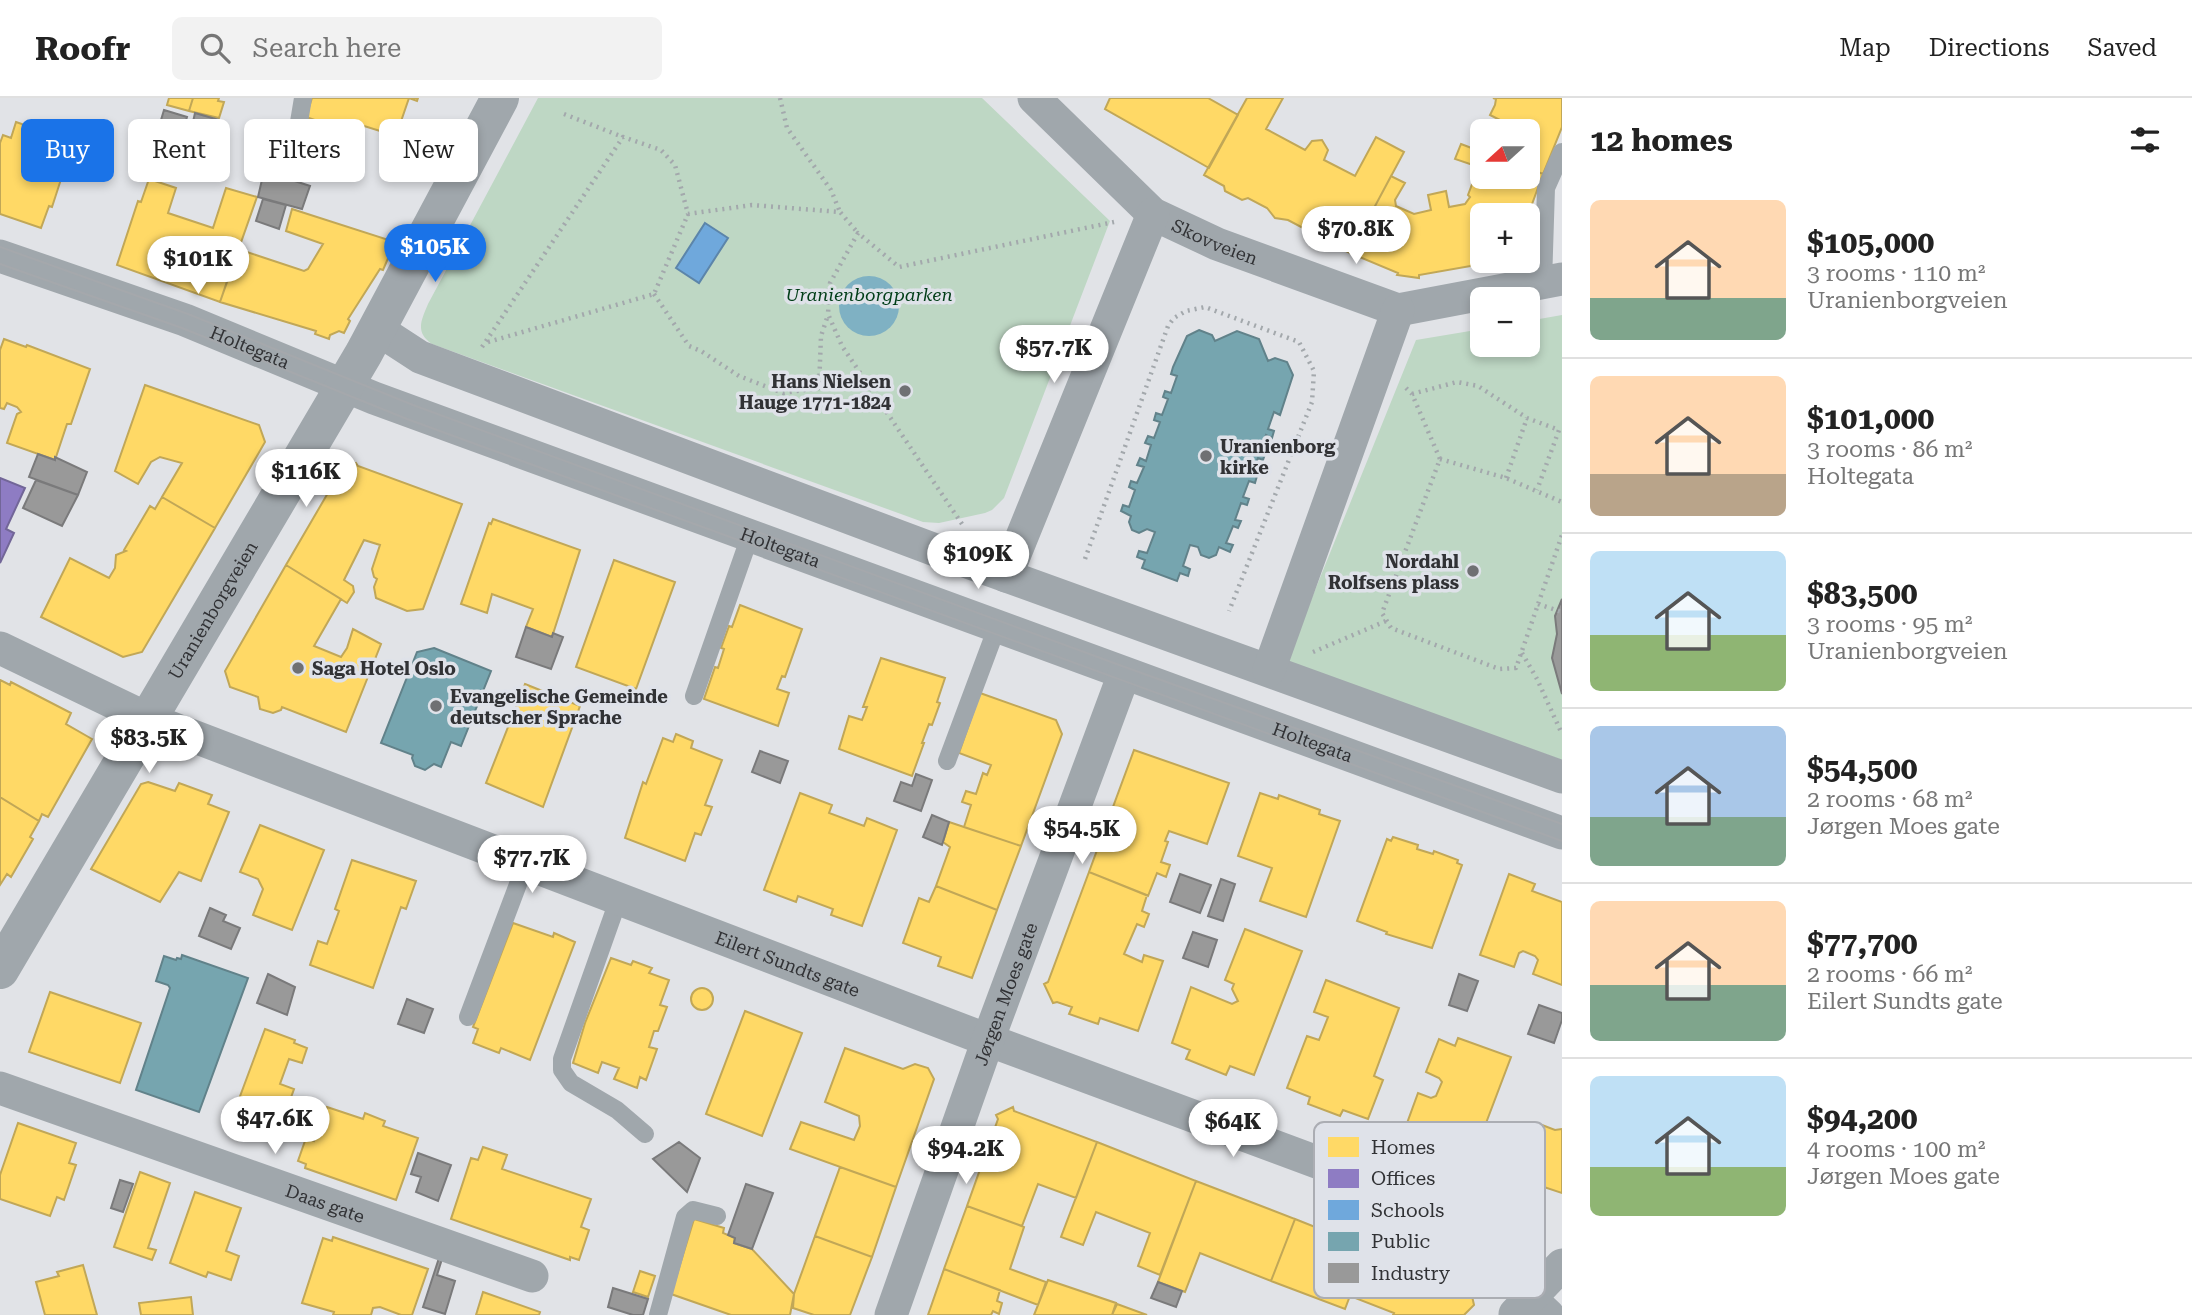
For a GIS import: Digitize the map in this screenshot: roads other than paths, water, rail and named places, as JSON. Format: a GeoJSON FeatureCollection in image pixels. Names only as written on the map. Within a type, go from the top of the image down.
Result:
{"type":"FeatureCollection","features":[{"type":"Feature","properties":{"kind":"street","name":"Uranienborgveien"},"geometry":{"type":"LineString","coordinates":[[0,970],[345,385],[500,98]]}},
{"type":"Feature","properties":{"kind":"street","name":"Skovveien"},"geometry":{"type":"LineString","coordinates":[[1034,98],[1153,214],[1217,244],[1398,310]]}},
{"type":"Feature","properties":{"kind":"street"},"geometry":{"type":"LineString","coordinates":[[1006,576],[1153,214]]}},
{"type":"Feature","properties":{"kind":"street","name":"Holtegata"},"geometry":{"type":"LineString","coordinates":[[0,256],[185,320],[345,385],[750,536],[1562,833]]}},
{"type":"Feature","properties":{"kind":"street"},"geometry":{"type":"LineString","coordinates":[[1269,670],[1398,310],[1552,281]]}},
{"type":"Feature","properties":{"kind":"street"},"geometry":{"type":"LineString","coordinates":[[377,329],[420,357],[1006,576],[1562,777]]}},
{"type":"Feature","properties":{"kind":"street","name":"Eilert Sundts gate"},"geometry":{"type":"LineString","coordinates":[[0,648],[148,719],[988,1040],[1314,1161]]}},
{"type":"Feature","properties":{"kind":"street","name":"Jørgen Moes gate"},"geometry":{"type":"LineString","coordinates":[[891,1315],[988,1040],[1124,674]]}},
{"type":"Feature","properties":{"kind":"street","name":"Daas gate"},"geometry":{"type":"LineString","coordinates":[[0,1088],[532,1276]]}},
{"type":"Feature","properties":{"kind":"street"},"geometry":{"type":"LineString","coordinates":[[1545,1290],[1562,1265]]}},
{"type":"Feature","properties":{"kind":"lane"},"geometry":{"type":"LineString","coordinates":[[300,119],[303,98]]}},
{"type":"Feature","properties":{"kind":"lane"},"geometry":{"type":"LineString","coordinates":[[1552,281],[1546,188],[1562,152]]}},
{"type":"Feature","properties":{"kind":"lane"},"geometry":{"type":"LineString","coordinates":[[694,696],[750,536]]}},
{"type":"Feature","properties":{"kind":"lane"},"geometry":{"type":"LineString","coordinates":[[947,761],[996,627]]}},
{"type":"Feature","properties":{"kind":"lane"},"geometry":{"type":"LineString","coordinates":[[468,1017],[526,863]]}},
{"type":"Feature","properties":{"kind":"lane"},"geometry":{"type":"LineString","coordinates":[[619,898],[562,1059],[562,1070],[571,1083],[617,1110],[645,1134]]}},
{"type":"Feature","properties":{"kind":"lane"},"geometry":{"type":"LineString","coordinates":[[658,1315],[685,1217],[693,1210],[717,1216]]}},
{"type":"Feature","properties":{"kind":"water"},"geometry":{"type":"Polygon","coordinates":[[[869,276],[886,281],[894,289],[899,306],[894,323],[886,331],[869,336],[852,331],[844,323],[839,306],[844,289],[852,281],[869,276]]]}},
{"type":"Feature","properties":{"kind":"tram line"},"geometry":{"type":"LineString","coordinates":[[0,247],[188,314],[413,405],[1122,666],[1562,824]]}},
{"type":"Feature","properties":{"kind":"tram line"},"geometry":{"type":"LineString","coordinates":[[0,264],[182,328],[407,419],[1562,841]]}},
{"type":"Feature","properties":{"kind":"place","name":"Hans Nielsen Hauge 1771-1824"},"geometry":{"type":"Point","coordinates":[905,391]}},
{"type":"Feature","properties":{"kind":"place","name":"Uranienborg kirke"},"geometry":{"type":"Point","coordinates":[1206,456]}},
{"type":"Feature","properties":{"kind":"place","name":"Nordahl Rolfsens plass"},"geometry":{"type":"Point","coordinates":[1473,571]}},
{"type":"Feature","properties":{"kind":"place","name":"Saga Hotel Oslo"},"geometry":{"type":"Point","coordinates":[298,668]}},
{"type":"Feature","properties":{"kind":"place","name":"Evangelische Gemeinde deutscher Sprache"},"geometry":{"type":"Point","coordinates":[436,706]}},
{"type":"Feature","properties":{"kind":"park label","name":"Uranienborgparken"},"geometry":{"type":"Point","coordinates":[869,294]}}]}
